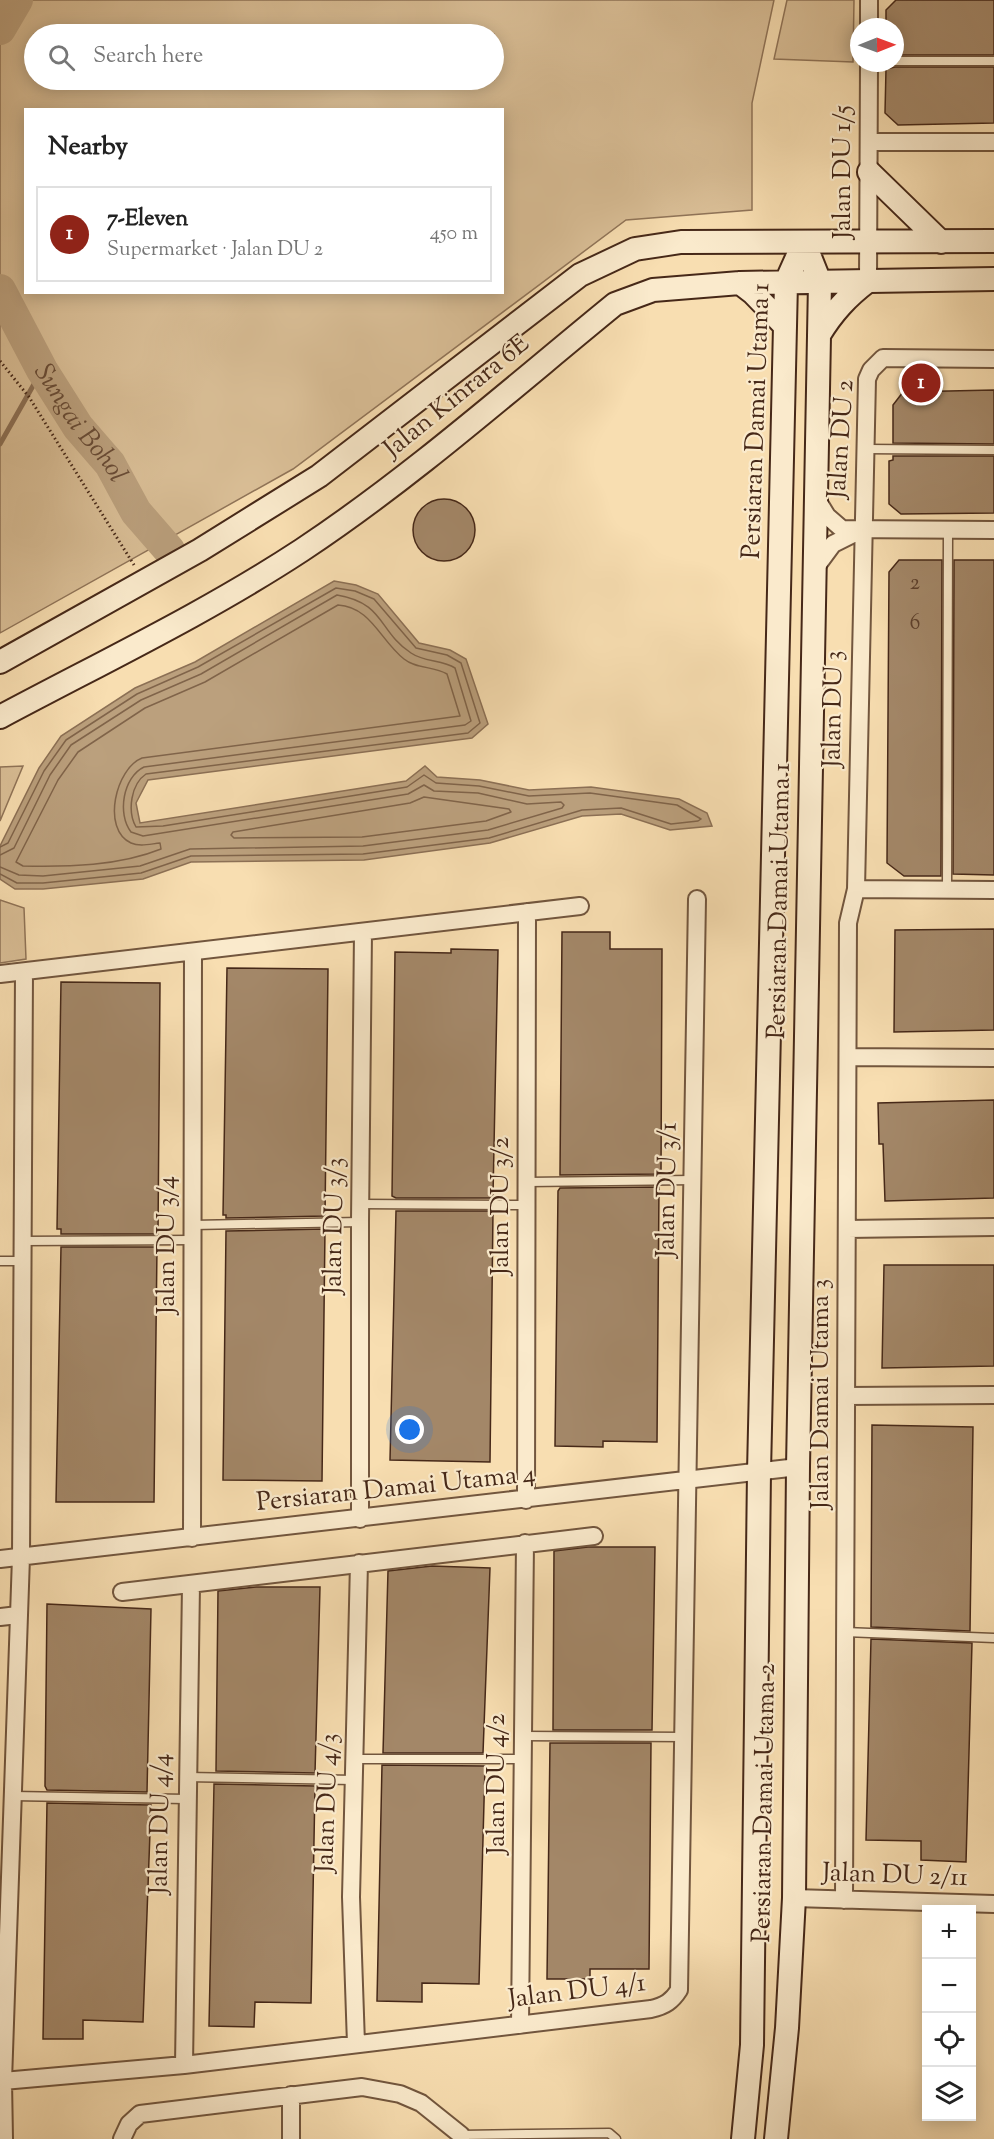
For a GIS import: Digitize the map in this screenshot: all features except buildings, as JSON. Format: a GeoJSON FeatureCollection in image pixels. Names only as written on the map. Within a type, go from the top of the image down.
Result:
{"type":"FeatureCollection","features":[{"type":"Feature","properties":{"kind":"street"},"geometry":{"type":"LineString","coordinates":[[869,0],[869,18]]}},
{"type":"Feature","properties":{"kind":"street","name":"Jalan DU 1/5"},"geometry":{"type":"LineString","coordinates":[[868,281],[869,72]]}},
{"type":"Feature","properties":{"kind":"street"},"geometry":{"type":"LineString","coordinates":[[869,142],[994,142]]}},
{"type":"Feature","properties":{"kind":"street"},"geometry":{"type":"LineString","coordinates":[[868,172],[941,242]]}},
{"type":"Feature","properties":{"kind":"street","name":"Jalan Kinrara 6E"},"geometry":{"type":"LineString","coordinates":[[0,662],[146,580],[319,476],[580,275],[635,249],[681,242],[994,241]]}},
{"type":"Feature","properties":{"kind":"street","name":"Persiaran Damai Utama 1"},"geometry":{"type":"LineString","coordinates":[[759,1472],[786,282],[804,242]]}},
{"type":"Feature","properties":{"kind":"street","name":"Persiaran Damai Utama 1"},"geometry":{"type":"LineString","coordinates":[[798,1467],[820,282],[804,242]]}},
{"type":"Feature","properties":{"kind":"street","name":"Jalan Kinrara 6E"},"geometry":{"type":"LineString","coordinates":[[0,717],[205,607],[300,551],[389,490],[615,304],[653,290],[740,283],[994,279]]}},
{"type":"Feature","properties":{"kind":"street"},"geometry":{"type":"LineString","coordinates":[[819,335],[831,314],[848,296],[868,281]]}},
{"type":"Feature","properties":{"kind":"street"},"geometry":{"type":"LineString","coordinates":[[740,283],[785,326]]}},
{"type":"Feature","properties":{"kind":"street","name":"Jalan DU 2"},"geometry":{"type":"LineString","coordinates":[[862,530],[867,379],[871,370],[883,358],[994,359]]}},
{"type":"Feature","properties":{"kind":"street"},"geometry":{"type":"LineString","coordinates":[[816,498],[827,516],[842,529],[994,530]]}},
{"type":"Feature","properties":{"kind":"street"},"geometry":{"type":"LineString","coordinates":[[815,570],[832,544],[841,537],[862,530]]}},
{"type":"Feature","properties":{"kind":"street","name":"Jalan DU 3"},"geometry":{"type":"LineString","coordinates":[[856,889],[862,530]]}},
{"type":"Feature","properties":{"kind":"street"},"geometry":{"type":"LineString","coordinates":[[856,889],[994,890]]}},
{"type":"Feature","properties":{"kind":"street","name":"Jalan Damai Utama 3"},"geometry":{"type":"LineString","coordinates":[[844,1900],[848,923],[856,889]]}},
{"type":"Feature","properties":{"kind":"street","name":"Jalan DU 3/1"},"geometry":{"type":"LineString","coordinates":[[688,1481],[697,899]]}},
{"type":"Feature","properties":{"kind":"street"},"geometry":{"type":"LineString","coordinates":[[0,974],[580,906]]}},
{"type":"Feature","properties":{"kind":"street","name":"Jalan DU 3/2"},"geometry":{"type":"LineString","coordinates":[[526,1500],[527,912]]}},
{"type":"Feature","properties":{"kind":"street","name":"Jalan DU 3/3"},"geometry":{"type":"LineString","coordinates":[[360,1519],[363,932]]}},
{"type":"Feature","properties":{"kind":"street","name":"Jalan DU 3/4"},"geometry":{"type":"LineString","coordinates":[[192,1538],[193,952]]}},
{"type":"Feature","properties":{"kind":"street"},"geometry":{"type":"LineString","coordinates":[[4,2139],[2,2081],[13,1796],[6,1773],[21,1557],[24,972]]}},
{"type":"Feature","properties":{"kind":"street"},"geometry":{"type":"LineString","coordinates":[[848,1058],[994,1058]]}},
{"type":"Feature","properties":{"kind":"street"},"geometry":{"type":"LineString","coordinates":[[847,1228],[994,1227]]}},
{"type":"Feature","properties":{"kind":"street"},"geometry":{"type":"LineString","coordinates":[[846,1396],[994,1395]]}},
{"type":"Feature","properties":{"kind":"street","name":"Persiaran Damai Utama 4"},"geometry":{"type":"LineString","coordinates":[[0,1559],[798,1467]]}},
{"type":"Feature","properties":{"kind":"street","name":"Persiaran Damai Utama 2"},"geometry":{"type":"LineString","coordinates":[[778,2135],[794,1898],[798,1467]]}},
{"type":"Feature","properties":{"kind":"street","name":"Persiaran Damai Utama 2"},"geometry":{"type":"LineString","coordinates":[[743,2139],[752,2045],[759,1472]]}},
{"type":"Feature","properties":{"kind":"street","name":"Jalan DU 4/1"},"geometry":{"type":"LineString","coordinates":[[2,2081],[184,2065],[520,2025],[663,2006],[673,2000],[680,1990],[686,1737],[688,1481]]}},
{"type":"Feature","properties":{"kind":"street"},"geometry":{"type":"LineString","coordinates":[[122,1592],[594,1536]]}},
{"type":"Feature","properties":{"kind":"street","name":"Jalan DU 4/2"},"geometry":{"type":"LineString","coordinates":[[520,2025],[525,1543]]}},
{"type":"Feature","properties":{"kind":"street","name":"Jalan DU 4/3"},"geometry":{"type":"LineString","coordinates":[[356,2044],[351,1897],[359,1563]]}},
{"type":"Feature","properties":{"kind":"street","name":"Jalan DU 4/4"},"geometry":{"type":"LineString","coordinates":[[184,2065],[186,1799],[191,1585]]}},
{"type":"Feature","properties":{"kind":"street"},"geometry":{"type":"LineString","coordinates":[[0,1617],[18,1615]]}},
{"type":"Feature","properties":{"kind":"street","name":"Jalan DU 2/11"},"geometry":{"type":"LineString","coordinates":[[794,1898],[994,1904]]}},
{"type":"Feature","properties":{"kind":"street"},"geometry":{"type":"LineString","coordinates":[[122,2139],[129,2124],[140,2114],[363,2087],[391,2092],[421,2103],[461,2137]]}},
{"type":"Feature","properties":{"kind":"street"},"geometry":{"type":"LineString","coordinates":[[291,2095],[291,2139]]}},
{"type":"Feature","properties":{"kind":"lane"},"geometry":{"type":"LineString","coordinates":[[904,61],[994,61]]}},
{"type":"Feature","properties":{"kind":"lane"},"geometry":{"type":"LineString","coordinates":[[865,449],[994,450]]}},
{"type":"Feature","properties":{"kind":"lane"},"geometry":{"type":"LineString","coordinates":[[947,890],[948,530]]}},
{"type":"Feature","properties":{"kind":"lane"},"geometry":{"type":"LineString","coordinates":[[527,1182],[694,1180]]}},
{"type":"Feature","properties":{"kind":"lane"},"geometry":{"type":"LineString","coordinates":[[361,1204],[526,1205]]}},
{"type":"Feature","properties":{"kind":"lane"},"geometry":{"type":"LineString","coordinates":[[24,1241],[360,1222]]}},
{"type":"Feature","properties":{"kind":"lane"},"geometry":{"type":"LineString","coordinates":[[0,1261],[24,1261]]}},
{"type":"Feature","properties":{"kind":"lane"},"geometry":{"type":"LineString","coordinates":[[845,1632],[994,1638]]}},
{"type":"Feature","properties":{"kind":"lane"},"geometry":{"type":"LineString","coordinates":[[522,1736],[686,1737]]}},
{"type":"Feature","properties":{"kind":"lane"},"geometry":{"type":"LineString","coordinates":[[355,1759],[522,1759]]}},
{"type":"Feature","properties":{"kind":"lane"},"geometry":{"type":"LineString","coordinates":[[187,1778],[354,1779]]}},
{"type":"Feature","properties":{"kind":"lane"},"geometry":{"type":"LineString","coordinates":[[13,1796],[186,1799]]}},
{"type":"Feature","properties":{"kind":"lane"},"geometry":{"type":"LineString","coordinates":[[461,2137],[609,2133],[616,2139]]}},
{"type":"Feature","properties":{"kind":"path"},"geometry":{"type":"LineString","coordinates":[[0,361],[28,397],[124,553],[146,580]]}},
{"type":"Feature","properties":{"kind":"shaded area"},"geometry":{"type":"Polygon","coordinates":[[[0,0],[774,0],[752,103],[752,210],[626,220],[293,469],[0,633],[0,0]]]}},
{"type":"Feature","properties":{"kind":"shaded area"},"geometry":{"type":"Polygon","coordinates":[[[787,0],[854,0],[854,18],[850,18],[850,62],[774,59],[787,0]]]}},
{"type":"Feature","properties":{"kind":"shaded area"},"geometry":{"type":"Polygon","coordinates":[[[23,766],[0,821],[0,767],[23,766]]]}},
{"type":"Feature","properties":{"kind":"shaded area"},"geometry":{"type":"Polygon","coordinates":[[[0,900],[24,908],[26,959],[0,963],[0,900]]]}},
{"type":"Feature","properties":{"kind":"water"},"geometry":{"type":"Polygon","coordinates":[[[334,581],[356,585],[378,594],[419,643],[450,650],[466,659],[488,724],[472,738],[148,780],[136,803],[140,823],[406,781],[425,766],[437,777],[480,780],[529,790],[591,787],[679,799],[707,813],[712,826],[670,830],[621,814],[582,816],[490,843],[364,860],[191,862],[143,879],[43,889],[15,889],[0,879],[0,846],[39,768],[61,736],[135,688],[195,662],[334,581]]]}},
{"type":"Feature","properties":{"kind":"waterway","name":"Sungai Bohol"},"geometry":{"type":"LineString","coordinates":[[0,29],[17,0]]}},
{"type":"Feature","properties":{"kind":"waterway","name":"Sungai Bohol"},"geometry":{"type":"LineString","coordinates":[[0,290],[42,370],[78,427],[110,464],[136,512],[169,550]]}},
{"type":"Feature","properties":{"kind":"waterway"},"geometry":{"type":"LineString","coordinates":[[0,444],[42,370]]}},
{"type":"Feature","properties":{"kind":"place","name":"7-Eleven"},"geometry":{"type":"Point","coordinates":[921,383]}}]}
